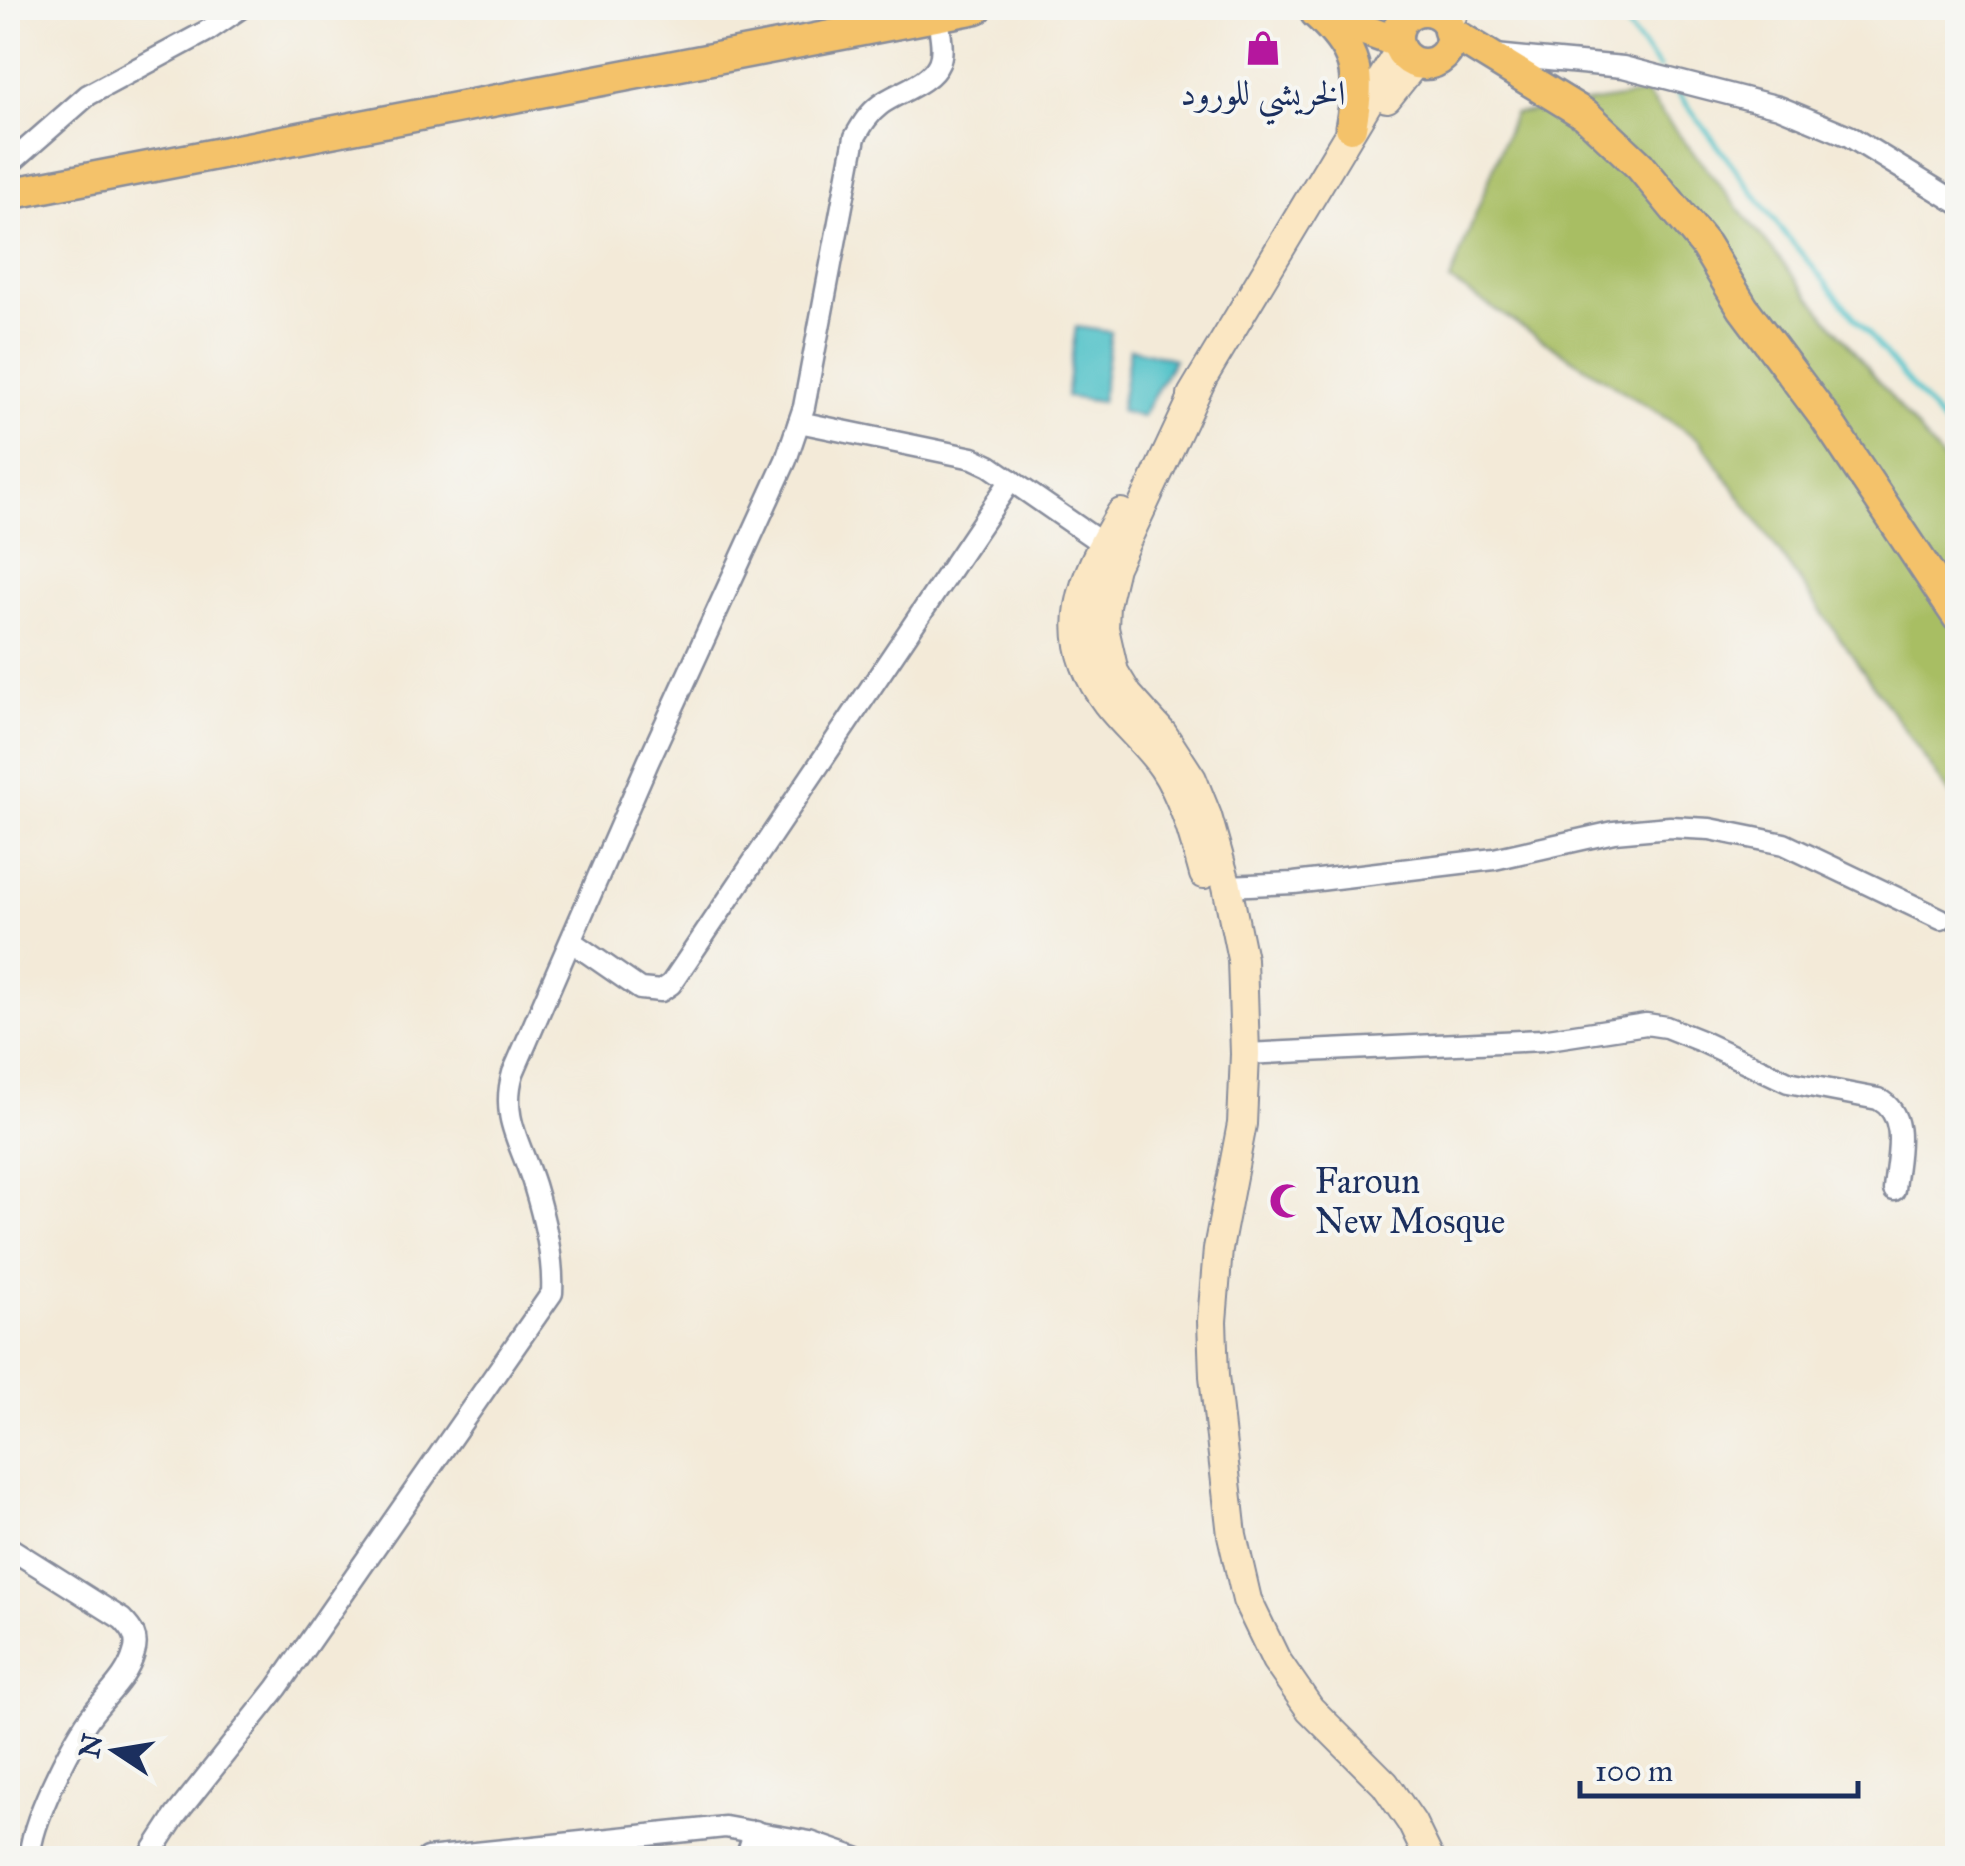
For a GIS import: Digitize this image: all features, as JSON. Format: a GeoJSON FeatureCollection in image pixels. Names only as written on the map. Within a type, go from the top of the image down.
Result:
{"type":"FeatureCollection","features":[{"type":"Feature","properties":{"kind":"main road"},"geometry":{"type":"LineString","coordinates":[[8,194],[977,8]]}},
{"type":"Feature","properties":{"kind":"main road"},"geometry":{"type":"LineString","coordinates":[[1316,9],[1427,31],[1492,54],[1586,115],[1640,166],[1705,244],[1743,308],[1826,419],[1958,617]]}},
{"type":"Feature","properties":{"kind":"main road"},"geometry":{"type":"LineString","coordinates":[[1316,9],[1340,34],[1354,63],[1356,97],[1351,128]]}},
{"type":"Feature","properties":{"kind":"main road"},"geometry":{"type":"LineString","coordinates":[[1427,31],[1541,85]]}},
{"type":"Feature","properties":{"kind":"street"},"geometry":{"type":"LineString","coordinates":[[8,165],[88,95],[242,8]]}},
{"type":"Feature","properties":{"kind":"street"},"geometry":{"type":"LineString","coordinates":[[148,1858],[176,1815],[277,1688],[552,1293],[553,1275],[535,1187],[506,1105],[513,1073],[648,762],[786,460],[799,422],[855,137],[878,106],[929,77],[937,68],[941,48],[938,15]]}},
{"type":"Feature","properties":{"kind":"street"},"geometry":{"type":"LineString","coordinates":[[1242,1010],[1192,833],[1174,786],[1161,764],[1106,701],[1081,656],[1080,600],[1086,575],[1111,550],[1202,380],[1351,128],[1427,31]]}},
{"type":"Feature","properties":{"kind":"street"},"geometry":{"type":"LineString","coordinates":[[1323,176],[1427,31]]}},
{"type":"Feature","properties":{"kind":"street"},"geometry":{"type":"LineString","coordinates":[[1492,54],[1623,67],[1779,107],[1848,136],[1958,202]]}},
{"type":"Feature","properties":{"kind":"street"},"geometry":{"type":"LineString","coordinates":[[799,422],[974,458],[1111,550]]}},
{"type":"Feature","properties":{"kind":"street"},"geometry":{"type":"LineString","coordinates":[[572,942],[640,989],[661,991],[670,984],[1011,480]]}},
{"type":"Feature","properties":{"kind":"street"},"geometry":{"type":"LineString","coordinates":[[1111,550],[1105,605],[1108,652],[1114,672],[1192,779],[1227,886],[1242,959],[1245,1054],[1240,1138],[1221,1231],[1212,1303],[1214,1376],[1236,1557],[1255,1621],[1282,1670],[1318,1718],[1391,1792],[1412,1822],[1429,1858]]}},
{"type":"Feature","properties":{"kind":"street"},"geometry":{"type":"LineString","coordinates":[[1227,886],[1294,884],[1494,859],[1614,832],[1670,827],[1784,844],[1941,919]]}},
{"type":"Feature","properties":{"kind":"street"},"geometry":{"type":"LineString","coordinates":[[1245,1054],[1542,1040],[1628,1024],[1666,1027],[1788,1082],[1889,1105],[1899,1121],[1894,1190]]}},
{"type":"Feature","properties":{"kind":"street"},"geometry":{"type":"LineString","coordinates":[[8,1547],[122,1619],[136,1640],[123,1678],[68,1750],[32,1833],[30,1858]]}},
{"type":"Feature","properties":{"kind":"street"},"geometry":{"type":"LineString","coordinates":[[427,1858],[724,1827],[810,1842],[856,1858]]}},
{"type":"Feature","properties":{"kind":"street"},"geometry":{"type":"LineString","coordinates":[[746,1858],[755,1831]]}},
{"type":"Feature","properties":{"kind":"green space"},"geometry":{"type":"Polygon","coordinates":[[[1646,94],[1957,478],[1957,804],[1700,440],[1450,281],[1514,114],[1646,94]]]}},
{"type":"Feature","properties":{"kind":"water"},"geometry":{"type":"Polygon","coordinates":[[[1076,327],[1111,332],[1101,402],[1066,397],[1076,327]]]}},
{"type":"Feature","properties":{"kind":"water"},"geometry":{"type":"Polygon","coordinates":[[[1130,348],[1174,359],[1142,417],[1120,411],[1130,348]]]}},
{"type":"Feature","properties":{"kind":"waterway"},"geometry":{"type":"LineString","coordinates":[[1613,8],[1659,68]]}},
{"type":"Feature","properties":{"kind":"waterway"},"geometry":{"type":"LineString","coordinates":[[1675,89],[1777,224],[1958,442]]}},
{"type":"Feature","properties":{"kind":"place","name":"الخريشي للورود"},"geometry":{"type":"Point","coordinates":[1263,48]}},
{"type":"Feature","properties":{"kind":"place","name":"Faroun New Mosque"},"geometry":{"type":"Point","coordinates":[1287,1201]}}]}
